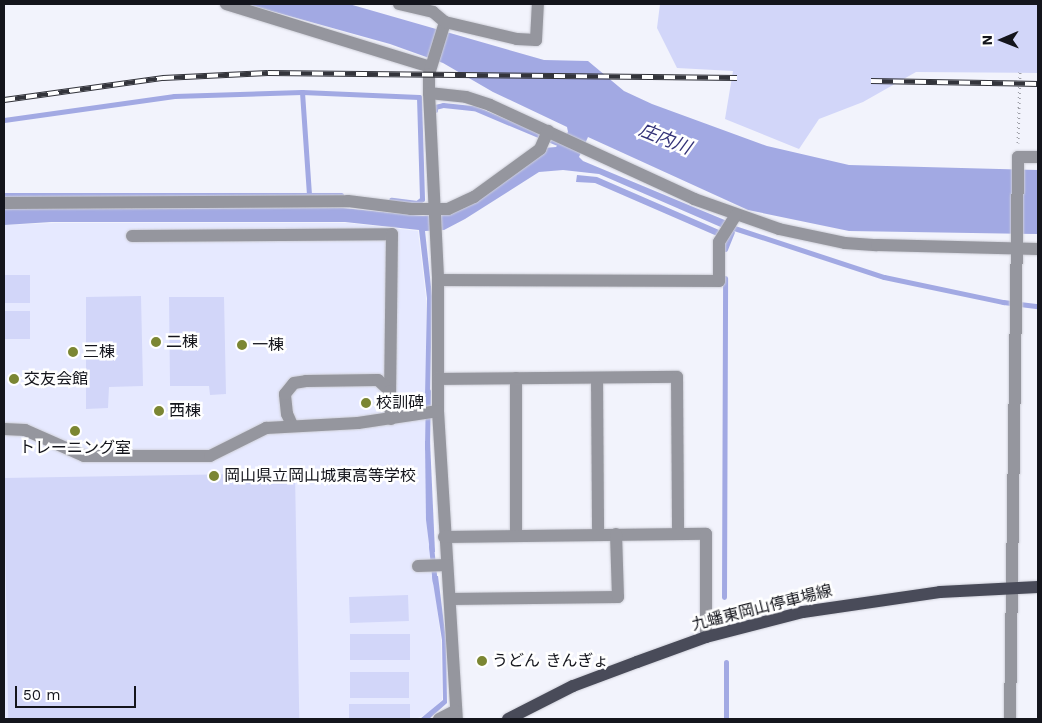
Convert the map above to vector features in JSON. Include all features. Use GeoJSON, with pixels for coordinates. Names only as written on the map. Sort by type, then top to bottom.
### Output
{"type":"FeatureCollection","features":[{"type":"Feature","properties":{"kind":"main road","name":"九蟠東岡山停車場線"},"geometry":{"type":"LineString","coordinates":[[508,719],[573,686],[706,637],[804,612],[871,600],[1038,587]]}},
{"type":"Feature","properties":{"kind":"street"},"geometry":{"type":"LineString","coordinates":[[226,4],[432,64]]}},
{"type":"Feature","properties":{"kind":"street"},"geometry":{"type":"LineString","coordinates":[[399,4],[433,12],[444,25],[517,39],[536,40],[538,4]]}},
{"type":"Feature","properties":{"kind":"street"},"geometry":{"type":"LineString","coordinates":[[439,719],[456,715],[450,599],[434,565],[444,537],[432,411],[438,379],[438,280],[434,233],[429,92],[432,64],[444,25]]}},
{"type":"Feature","properties":{"kind":"street"},"geometry":{"type":"LineString","coordinates":[[429,92],[466,96],[546,136],[561,137],[731,221],[845,243],[1017,245],[1038,249]]}},
{"type":"Feature","properties":{"kind":"street"},"geometry":{"type":"LineString","coordinates":[[4,203],[348,202],[433,212],[448,209],[474,197],[540,149],[546,136]]}},
{"type":"Feature","properties":{"kind":"street"},"geometry":{"type":"LineString","coordinates":[[1010,719],[1017,159],[1038,157]]}},
{"type":"Feature","properties":{"kind":"street"},"geometry":{"type":"LineString","coordinates":[[438,280],[719,281],[719,242],[731,221]]}},
{"type":"Feature","properties":{"kind":"street"},"geometry":{"type":"LineString","coordinates":[[132,236],[392,234],[391,419]]}},
{"type":"Feature","properties":{"kind":"street"},"geometry":{"type":"LineString","coordinates":[[438,379],[677,377],[678,534]]}},
{"type":"Feature","properties":{"kind":"street"},"geometry":{"type":"LineString","coordinates":[[516,378],[516,536]]}},
{"type":"Feature","properties":{"kind":"street"},"geometry":{"type":"LineString","coordinates":[[597,378],[598,534]]}},
{"type":"Feature","properties":{"kind":"street"},"geometry":{"type":"LineString","coordinates":[[292,424],[287,414],[285,394],[294,383],[378,380],[390,391]]}},
{"type":"Feature","properties":{"kind":"street"},"geometry":{"type":"LineString","coordinates":[[4,429],[25,430],[84,456],[210,456],[266,428],[292,424],[358,423],[432,411]]}},
{"type":"Feature","properties":{"kind":"street"},"geometry":{"type":"LineString","coordinates":[[450,599],[618,597],[616,534]]}},
{"type":"Feature","properties":{"kind":"street"},"geometry":{"type":"LineString","coordinates":[[444,537],[706,534],[706,637]]}},
{"type":"Feature","properties":{"kind":"path"},"geometry":{"type":"LineString","coordinates":[[1017,159],[1020,70]]}},
{"type":"Feature","properties":{"kind":"shaded area"},"geometry":{"type":"Polygon","coordinates":[[[660,4],[1038,4],[1038,73],[916,72],[863,102],[819,119],[799,149],[725,119],[733,71],[677,68],[657,28],[660,4]]]}},
{"type":"Feature","properties":{"kind":"shaded area","name":"岡山県立岡山城東高等学校"},"geometry":{"type":"Polygon","coordinates":[[[55,223],[348,223],[418,231],[426,298],[426,520],[441,640],[442,700],[429,713],[418,718],[4,719],[4,225],[55,223]]]}},
{"type":"Feature","properties":{"kind":"shaded area"},"geometry":{"type":"Polygon","coordinates":[[[4,275],[30,275],[30,303],[4,303],[4,275]]]}},
{"type":"Feature","properties":{"kind":"shaded area"},"geometry":{"type":"Polygon","coordinates":[[[141,296],[143,386],[109,387],[108,408],[86,409],[86,297],[141,296]]]}},
{"type":"Feature","properties":{"kind":"shaded area"},"geometry":{"type":"Polygon","coordinates":[[[169,297],[224,297],[226,394],[210,395],[209,386],[170,386],[169,297]]]}},
{"type":"Feature","properties":{"kind":"shaded area"},"geometry":{"type":"Polygon","coordinates":[[[4,311],[30,311],[30,339],[4,339],[4,311]]]}},
{"type":"Feature","properties":{"kind":"shaded area"},"geometry":{"type":"Polygon","coordinates":[[[295,473],[299,719],[8,719],[4,478],[295,473]]]}},
{"type":"Feature","properties":{"kind":"shaded area"},"geometry":{"type":"Polygon","coordinates":[[[408,595],[409,621],[350,623],[349,597],[408,595]]]}},
{"type":"Feature","properties":{"kind":"shaded area"},"geometry":{"type":"Polygon","coordinates":[[[350,634],[410,634],[410,660],[350,660],[350,634]]]}},
{"type":"Feature","properties":{"kind":"shaded area"},"geometry":{"type":"Polygon","coordinates":[[[350,672],[409,672],[409,698],[350,698],[350,672]]]}},
{"type":"Feature","properties":{"kind":"shaded area"},"geometry":{"type":"Polygon","coordinates":[[[349,704],[410,704],[410,719],[349,719],[349,704]]]}},
{"type":"Feature","properties":{"kind":"water","name":"庄内川"},"geometry":{"type":"Polygon","coordinates":[[[246,4],[349,4],[544,60],[588,61],[624,91],[652,104],[767,146],[849,165],[1038,170],[1038,234],[849,231],[748,210],[588,137],[579,157],[583,161],[727,221],[723,228],[599,174],[563,170],[539,172],[465,219],[444,230],[425,231],[432,296],[430,397],[425,397],[427,298],[419,230],[345,222],[51,222],[4,225],[4,209],[343,208],[423,216],[443,214],[544,148],[556,147],[568,132],[567,127],[493,92],[443,63],[390,44],[246,4]]]}},
{"type":"Feature","properties":{"kind":"water"},"geometry":{"type":"Polygon","coordinates":[[[577,175],[597,177],[719,230],[717,236],[595,183],[576,182],[577,175]]]}},
{"type":"Feature","properties":{"kind":"water"},"geometry":{"type":"Polygon","coordinates":[[[425,441],[430,441],[435,552],[430,552],[426,520],[425,441]]]}},
{"type":"Feature","properties":{"kind":"water"},"geometry":{"type":"Polygon","coordinates":[[[432,576],[438,576],[446,640],[447,703],[429,719],[420,719],[443,700],[442,640],[432,576]]]}},
{"type":"Feature","properties":{"kind":"waterway"},"geometry":{"type":"LineString","coordinates":[[302,92],[309,194]]}},
{"type":"Feature","properties":{"kind":"waterway"},"geometry":{"type":"LineString","coordinates":[[4,120],[174,96],[302,92],[419,97],[422,199],[417,203],[391,200]]}},
{"type":"Feature","properties":{"kind":"waterway"},"geometry":{"type":"LineString","coordinates":[[435,110],[435,107],[443,105],[474,108],[562,145]]}},
{"type":"Feature","properties":{"kind":"waterway"},"geometry":{"type":"LineString","coordinates":[[4,195],[341,195]]}},
{"type":"Feature","properties":{"kind":"waterway"},"geometry":{"type":"LineString","coordinates":[[731,227],[884,277],[1003,302],[1038,306]]}},
{"type":"Feature","properties":{"kind":"waterway"},"geometry":{"type":"LineString","coordinates":[[725,249],[732,232]]}},
{"type":"Feature","properties":{"kind":"waterway"},"geometry":{"type":"LineString","coordinates":[[724,597],[725,278]]}},
{"type":"Feature","properties":{"kind":"waterway"},"geometry":{"type":"LineString","coordinates":[[427,448],[428,391]]}},
{"type":"Feature","properties":{"kind":"waterway"},"geometry":{"type":"LineString","coordinates":[[431,546],[435,582]]}},
{"type":"Feature","properties":{"kind":"waterway"},"geometry":{"type":"LineString","coordinates":[[726,662],[726,719]]}},
{"type":"Feature","properties":{"kind":"railway"},"geometry":{"type":"LineString","coordinates":[[4,100],[163,78],[268,73],[737,78]]}},
{"type":"Feature","properties":{"kind":"railway"},"geometry":{"type":"LineString","coordinates":[[871,81],[1038,84]]}},
{"type":"Feature","properties":{"kind":"place","name":"二棟"},"geometry":{"type":"Point","coordinates":[156,342]}},
{"type":"Feature","properties":{"kind":"place","name":"一棟"},"geometry":{"type":"Point","coordinates":[242,345]}},
{"type":"Feature","properties":{"kind":"place","name":"三棟"},"geometry":{"type":"Point","coordinates":[73,352]}},
{"type":"Feature","properties":{"kind":"place","name":"交友会館"},"geometry":{"type":"Point","coordinates":[14,379]}},
{"type":"Feature","properties":{"kind":"place","name":"校訓碑"},"geometry":{"type":"Point","coordinates":[366,403]}},
{"type":"Feature","properties":{"kind":"place","name":"西棟"},"geometry":{"type":"Point","coordinates":[159,411]}},
{"type":"Feature","properties":{"kind":"place","name":"トレーニング室"},"geometry":{"type":"Point","coordinates":[75,431]}},
{"type":"Feature","properties":{"kind":"place","name":"岡山県立岡山城東高等学校"},"geometry":{"type":"Point","coordinates":[214,476]}},
{"type":"Feature","properties":{"kind":"place","name":"うどん きんぎょ"},"geometry":{"type":"Point","coordinates":[482,661]}}]}
